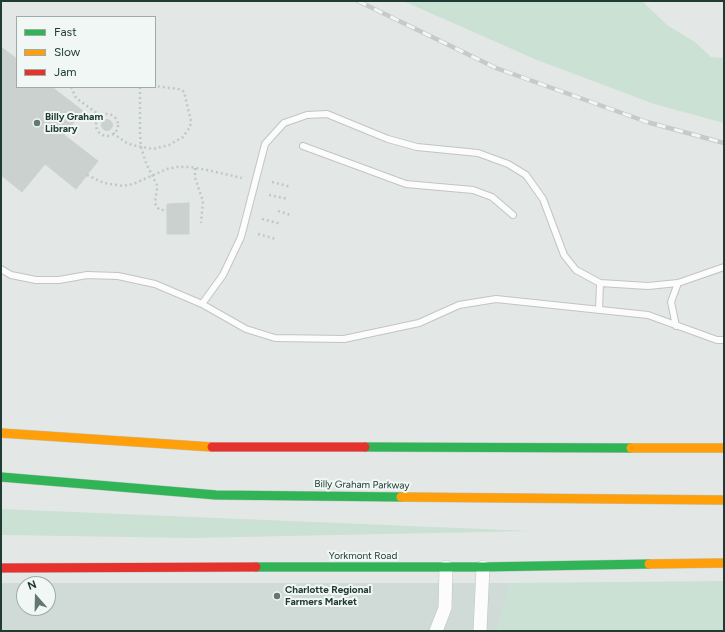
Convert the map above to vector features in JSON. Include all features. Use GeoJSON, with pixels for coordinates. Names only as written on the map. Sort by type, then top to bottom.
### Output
{"type":"FeatureCollection","features":[{"type":"Feature","properties":{"kind":"main road"},"geometry":{"type":"LineString","coordinates":[[1,433],[218,447],[724,448]]}},
{"type":"Feature","properties":{"kind":"main road","name":"Billy Graham Parkway"},"geometry":{"type":"LineString","coordinates":[[1,477],[216,495],[724,500]]}},
{"type":"Feature","properties":{"kind":"main road","name":"Yorkmont Road"},"geometry":{"type":"LineString","coordinates":[[1,568],[483,567],[724,563]]}},
{"type":"Feature","properties":{"kind":"street"},"geometry":{"type":"LineString","coordinates":[[436,631],[444,608],[446,567]]}},
{"type":"Feature","properties":{"kind":"street"},"geometry":{"type":"LineString","coordinates":[[480,631],[483,567]]}},
{"type":"Feature","properties":{"kind":"lane"},"geometry":{"type":"LineString","coordinates":[[202,304],[223,275],[241,237],[265,144],[284,123],[307,115],[327,114],[388,139],[417,147],[478,153],[508,164],[526,175],[543,199],[564,255],[576,270],[600,283],[648,286],[678,283],[724,267]]}},
{"type":"Feature","properties":{"kind":"lane"},"geometry":{"type":"LineString","coordinates":[[303,146],[406,184],[473,190],[492,197],[514,215]]}},
{"type":"Feature","properties":{"kind":"lane"},"geometry":{"type":"LineString","coordinates":[[1,269],[11,275],[36,280],[59,280],[87,275],[118,276],[155,284],[202,304],[246,329],[276,338],[344,339],[419,323],[459,305],[496,299],[648,315],[717,340],[724,340]]}},
{"type":"Feature","properties":{"kind":"lane"},"geometry":{"type":"LineString","coordinates":[[599,310],[600,283]]}},
{"type":"Feature","properties":{"kind":"lane"},"geometry":{"type":"LineString","coordinates":[[676,326],[671,302],[678,283]]}},
{"type":"Feature","properties":{"kind":"path"},"geometry":{"type":"LineString","coordinates":[[113,133],[125,142],[153,149],[169,145],[183,137],[190,127],[191,120],[184,92],[182,90],[156,86]]}},
{"type":"Feature","properties":{"kind":"path"},"geometry":{"type":"LineString","coordinates":[[71,88],[76,98],[101,116]]}},
{"type":"Feature","properties":{"kind":"path"},"geometry":{"type":"LineString","coordinates":[[140,88],[140,135],[142,147],[145,159],[157,189],[155,202],[156,206],[160,210],[167,210]]}},
{"type":"Feature","properties":{"kind":"path"},"geometry":{"type":"LineString","coordinates":[[108,114],[114,117],[117,128],[113,133],[107,136],[98,131],[96,124],[101,116],[108,114]]}},
{"type":"Feature","properties":{"kind":"path"},"geometry":{"type":"LineString","coordinates":[[87,175],[104,183],[123,186],[133,184],[168,169],[177,167],[195,168],[242,178]]}},
{"type":"Feature","properties":{"kind":"path"},"geometry":{"type":"LineString","coordinates":[[195,168],[195,178],[203,201],[201,223]]}},
{"type":"Feature","properties":{"kind":"path"},"geometry":{"type":"LineString","coordinates":[[272,182],[291,187]]}},
{"type":"Feature","properties":{"kind":"path"},"geometry":{"type":"LineString","coordinates":[[269,195],[288,199]]}},
{"type":"Feature","properties":{"kind":"path"},"geometry":{"type":"LineString","coordinates":[[278,211],[291,215]]}},
{"type":"Feature","properties":{"kind":"path"},"geometry":{"type":"LineString","coordinates":[[262,219],[281,224]]}},
{"type":"Feature","properties":{"kind":"path"},"geometry":{"type":"LineString","coordinates":[[258,234],[276,238]]}},
{"type":"Feature","properties":{"kind":"shaded area","name":"Charlotte Regional Farmers Market"},"geometry":{"type":"Polygon","coordinates":[[[1,583],[16,583],[16,616],[56,616],[56,583],[510,583],[497,631],[1,631],[1,583]]]}},
{"type":"Feature","properties":{"kind":"green space"},"geometry":{"type":"Polygon","coordinates":[[[403,1],[642,1],[667,25],[695,42],[711,57],[724,58],[724,123],[654,104],[537,60],[403,1]]]}},
{"type":"Feature","properties":{"kind":"green space"},"geometry":{"type":"Polygon","coordinates":[[[1,509],[531,531],[192,538],[1,535],[1,509]]]}},
{"type":"Feature","properties":{"kind":"green space"},"geometry":{"type":"Polygon","coordinates":[[[724,581],[724,631],[497,631],[510,583],[724,581]]]}},
{"type":"Feature","properties":{"kind":"building","name":"Billy Graham Library"},"geometry":{"type":"Polygon","coordinates":[[[1,47],[16,58],[16,88],[53,88],[83,111],[64,135],[98,161],[76,189],[45,164],[22,192],[1,175],[1,47]]]}},
{"type":"Feature","properties":{"kind":"building"},"geometry":{"type":"Polygon","coordinates":[[[107,119],[111,121],[113,125],[111,129],[107,131],[103,129],[101,125],[103,121],[107,119]]]}},
{"type":"Feature","properties":{"kind":"building"},"geometry":{"type":"Polygon","coordinates":[[[189,203],[189,234],[167,234],[167,204],[189,203]]]}},
{"type":"Feature","properties":{"kind":"railway"},"geometry":{"type":"LineString","coordinates":[[358,1],[496,68],[647,122],[724,143]]}},
{"type":"Feature","properties":{"kind":"traffic: fast"},"geometry":{"type":"LineString","coordinates":[[365,447],[631,448]]}},
{"type":"Feature","properties":{"kind":"traffic: fast"},"geometry":{"type":"LineString","coordinates":[[1,477],[216,495],[401,497]]}},
{"type":"Feature","properties":{"kind":"traffic: fast"},"geometry":{"type":"LineString","coordinates":[[256,567],[483,567],[649,564]]}},
{"type":"Feature","properties":{"kind":"traffic: slow"},"geometry":{"type":"LineString","coordinates":[[1,433],[212,447]]}},
{"type":"Feature","properties":{"kind":"traffic: slow"},"geometry":{"type":"LineString","coordinates":[[631,448],[724,448]]}},
{"type":"Feature","properties":{"kind":"traffic: slow"},"geometry":{"type":"LineString","coordinates":[[401,497],[724,500]]}},
{"type":"Feature","properties":{"kind":"traffic: slow"},"geometry":{"type":"LineString","coordinates":[[649,564],[724,563]]}},
{"type":"Feature","properties":{"kind":"traffic: jam"},"geometry":{"type":"LineString","coordinates":[[212,447],[365,447]]}},
{"type":"Feature","properties":{"kind":"traffic: jam"},"geometry":{"type":"LineString","coordinates":[[1,568],[256,567]]}},
{"type":"Feature","properties":{"kind":"place","name":"Billy Graham Library"},"geometry":{"type":"Point","coordinates":[37,123]}},
{"type":"Feature","properties":{"kind":"place","name":"Charlotte Regional Farmers Market"},"geometry":{"type":"Point","coordinates":[277,596]}}]}
